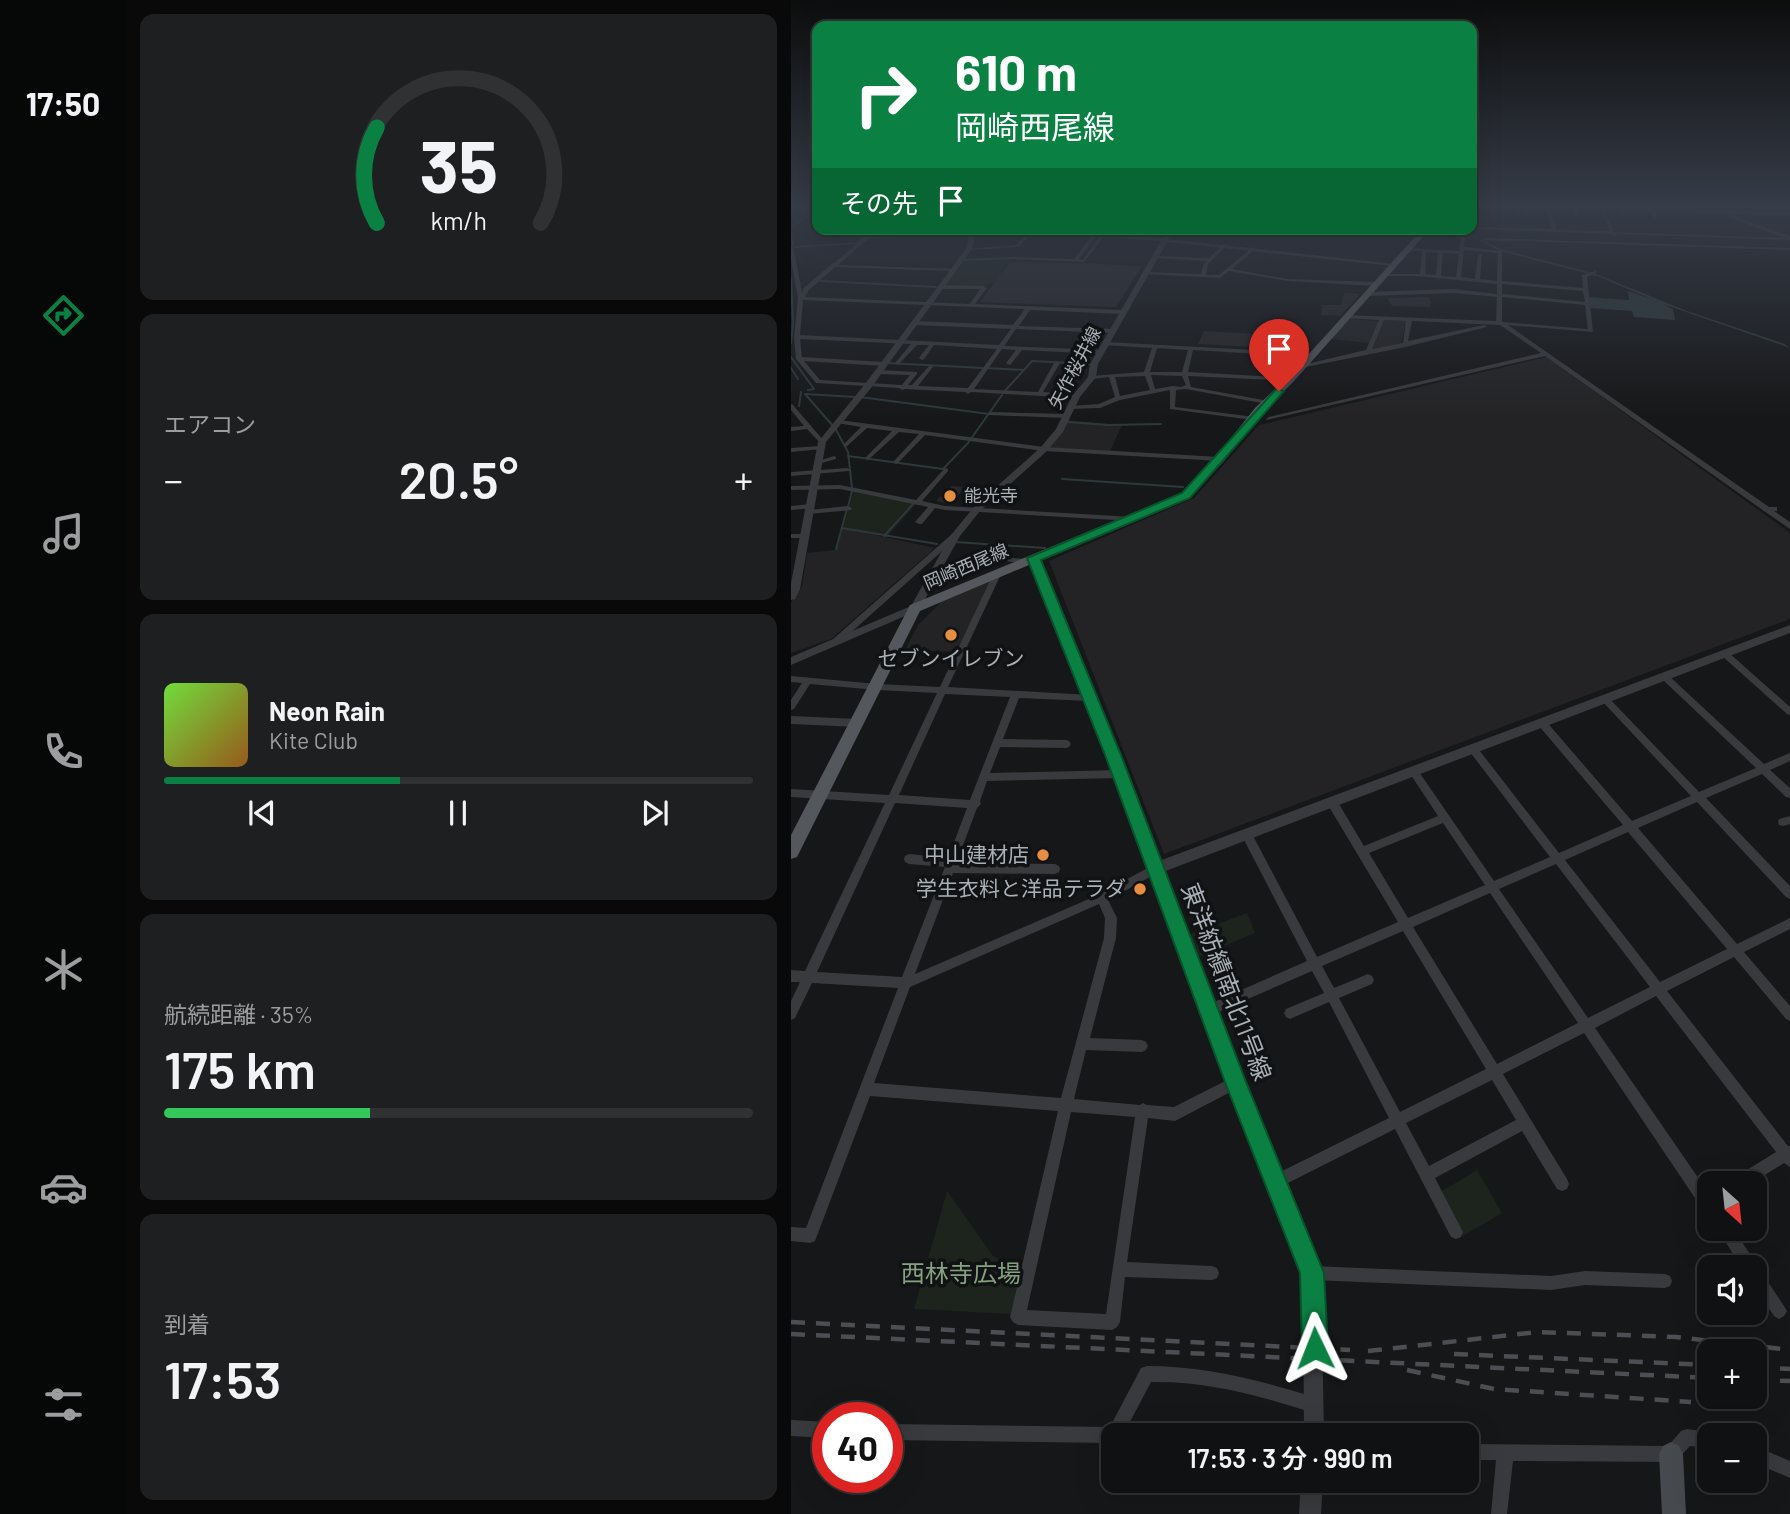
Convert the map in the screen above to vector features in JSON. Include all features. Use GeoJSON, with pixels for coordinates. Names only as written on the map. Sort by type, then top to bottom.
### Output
{"type":"FeatureCollection","features":[{"type":"Feature","properties":{"kind":"main road","name":"岡崎西尾線"},"geometry":{"type":"LineString","coordinates":[[791,852],[915,608],[1186,495],[1380,278]]}},
{"type":"Feature","properties":{"kind":"main road"},"geometry":{"type":"LineString","coordinates":[[1671,1454],[1674,1514]]}},
{"type":"Feature","properties":{"kind":"street"},"geometry":{"type":"LineString","coordinates":[[797,278],[801,298],[797,337],[799,359],[818,383],[1076,396]]}},
{"type":"Feature","properties":{"kind":"street"},"geometry":{"type":"LineString","coordinates":[[801,298],[821,278]]}},
{"type":"Feature","properties":{"kind":"street"},"geometry":{"type":"LineString","coordinates":[[791,597],[821,445],[948,278]]}},
{"type":"Feature","properties":{"kind":"street","name":"矢作桜井線"},"geometry":{"type":"LineString","coordinates":[[915,608],[956,535],[977,509],[1044,449],[1060,430],[1076,396],[1092,377],[1094,364],[1142,278]]}},
{"type":"Feature","properties":{"kind":"street"},"geometry":{"type":"LineString","coordinates":[[1274,278],[1375,284],[1587,304]]}},
{"type":"Feature","properties":{"kind":"street"},"geometry":{"type":"LineString","coordinates":[[1375,284],[1408,278]]}},
{"type":"Feature","properties":{"kind":"street"},"geometry":{"type":"LineString","coordinates":[[1447,278],[1585,290]]}},
{"type":"Feature","properties":{"kind":"street"},"geometry":{"type":"LineString","coordinates":[[1499,278],[1499,323]]}},
{"type":"Feature","properties":{"kind":"street"},"geometry":{"type":"LineString","coordinates":[[1345,317],[1499,323],[1591,331],[1584,278]]}},
{"type":"Feature","properties":{"kind":"street"},"geometry":{"type":"LineString","coordinates":[[1454,291],[1455,279]]}},
{"type":"Feature","properties":{"kind":"street"},"geometry":{"type":"LineString","coordinates":[[941,286],[984,288],[971,306]]}},
{"type":"Feature","properties":{"kind":"street"},"geometry":{"type":"LineString","coordinates":[[801,298],[1123,313]]}},
{"type":"Feature","properties":{"kind":"street"},"geometry":{"type":"LineString","coordinates":[[968,392],[1027,309]]}},
{"type":"Feature","properties":{"kind":"street"},"geometry":{"type":"LineString","coordinates":[[1368,352],[1382,318]]}},
{"type":"Feature","properties":{"kind":"street"},"geometry":{"type":"LineString","coordinates":[[1405,345],[1409,320]]}},
{"type":"Feature","properties":{"kind":"street"},"geometry":{"type":"LineString","coordinates":[[914,323],[1112,331]]}},
{"type":"Feature","properties":{"kind":"street"},"geometry":{"type":"LineString","coordinates":[[1301,366],[1499,323],[1770,509],[1790,526]]}},
{"type":"Feature","properties":{"kind":"street"},"geometry":{"type":"LineString","coordinates":[[797,337],[1020,348],[1155,347],[1311,355]]}},
{"type":"Feature","properties":{"kind":"street"},"geometry":{"type":"LineString","coordinates":[[898,363],[916,342]]}},
{"type":"Feature","properties":{"kind":"street"},"geometry":{"type":"LineString","coordinates":[[922,358],[933,343]]}},
{"type":"Feature","properties":{"kind":"street"},"geometry":{"type":"LineString","coordinates":[[1153,392],[1147,372],[1155,347]]}},
{"type":"Feature","properties":{"kind":"street"},"geometry":{"type":"LineString","coordinates":[[1009,363],[1020,348]]}},
{"type":"Feature","properties":{"kind":"street"},"geometry":{"type":"LineString","coordinates":[[1188,388],[1185,372],[1191,349]]}},
{"type":"Feature","properties":{"kind":"street"},"geometry":{"type":"LineString","coordinates":[[1269,419],[1546,354]]}},
{"type":"Feature","properties":{"kind":"street"},"geometry":{"type":"LineString","coordinates":[[799,359],[884,364]]}},
{"type":"Feature","properties":{"kind":"street"},"geometry":{"type":"LineString","coordinates":[[1039,396],[1057,363]]}},
{"type":"Feature","properties":{"kind":"street"},"geometry":{"type":"LineString","coordinates":[[913,388],[930,367]]}},
{"type":"Feature","properties":{"kind":"street"},"geometry":{"type":"LineString","coordinates":[[877,372],[915,373],[902,388]]}},
{"type":"Feature","properties":{"kind":"street"},"geometry":{"type":"LineString","coordinates":[[1092,377],[1185,372],[1291,379]]}},
{"type":"Feature","properties":{"kind":"street"},"geometry":{"type":"LineString","coordinates":[[1111,375],[1118,408]]}},
{"type":"Feature","properties":{"kind":"street"},"geometry":{"type":"LineString","coordinates":[[1174,388],[1172,408],[1175,410],[1253,418]]}},
{"type":"Feature","properties":{"kind":"street"},"geometry":{"type":"LineString","coordinates":[[991,414],[1068,412],[1174,388],[1267,402]]}},
{"type":"Feature","properties":{"kind":"street"},"geometry":{"type":"LineString","coordinates":[[1142,408],[1143,394]]}},
{"type":"Feature","properties":{"kind":"street"},"geometry":{"type":"LineString","coordinates":[[791,405],[821,445]]}},
{"type":"Feature","properties":{"kind":"street"},"geometry":{"type":"LineString","coordinates":[[839,422],[1044,449],[1220,459]]}},
{"type":"Feature","properties":{"kind":"street"},"geometry":{"type":"LineString","coordinates":[[846,445],[865,426]]}},
{"type":"Feature","properties":{"kind":"street"},"geometry":{"type":"LineString","coordinates":[[791,429],[808,427]]}},
{"type":"Feature","properties":{"kind":"street"},"geometry":{"type":"LineString","coordinates":[[868,458],[896,431]]}},
{"type":"Feature","properties":{"kind":"street"},"geometry":{"type":"LineString","coordinates":[[896,462],[922,435]]}},
{"type":"Feature","properties":{"kind":"street"},"geometry":{"type":"LineString","coordinates":[[791,450],[821,445]]}},
{"type":"Feature","properties":{"kind":"street"},"geometry":{"type":"LineString","coordinates":[[791,474],[817,467],[834,458]]}},
{"type":"Feature","properties":{"kind":"street"},"geometry":{"type":"LineString","coordinates":[[817,467],[847,470]]}},
{"type":"Feature","properties":{"kind":"street"},"geometry":{"type":"LineString","coordinates":[[917,503],[946,470]]}},
{"type":"Feature","properties":{"kind":"street"},"geometry":{"type":"LineString","coordinates":[[791,488],[840,487],[933,506],[1133,519]]}},
{"type":"Feature","properties":{"kind":"street"},"geometry":{"type":"LineString","coordinates":[[919,522],[933,506]]}},
{"type":"Feature","properties":{"kind":"street"},"geometry":{"type":"LineString","coordinates":[[791,508],[848,508]]}},
{"type":"Feature","properties":{"kind":"street"},"geometry":{"type":"LineString","coordinates":[[835,643],[956,535]]}},
{"type":"Feature","properties":{"kind":"street"},"geometry":{"type":"LineString","coordinates":[[791,536],[804,536]]}},
{"type":"Feature","properties":{"kind":"street"},"geometry":{"type":"LineString","coordinates":[[977,557],[1030,559]]}},
{"type":"Feature","properties":{"kind":"street","name":"東洋紡績南北11号線"},"geometry":{"type":"LineString","coordinates":[[1030,559],[1090,698],[1235,1082],[1312,1273],[1314,1423]]}},
{"type":"Feature","properties":{"kind":"street"},"geometry":{"type":"LineString","coordinates":[[791,1014],[998,572]]}},
{"type":"Feature","properties":{"kind":"street"},"geometry":{"type":"LineString","coordinates":[[791,661],[915,608]]}},
{"type":"Feature","properties":{"kind":"street"},"geometry":{"type":"LineString","coordinates":[[791,976],[907,983],[1102,898],[1155,869],[1725,654],[1787,634]]}},
{"type":"Feature","properties":{"kind":"street"},"geometry":{"type":"LineString","coordinates":[[1725,654],[1790,712]]}},
{"type":"Feature","properties":{"kind":"street"},"geometry":{"type":"LineString","coordinates":[[1665,677],[1790,794]]}},
{"type":"Feature","properties":{"kind":"street"},"geometry":{"type":"LineString","coordinates":[[791,679],[877,687],[1090,698]]}},
{"type":"Feature","properties":{"kind":"street"},"geometry":{"type":"LineString","coordinates":[[791,707],[807,682]]}},
{"type":"Feature","properties":{"kind":"street"},"geometry":{"type":"LineString","coordinates":[[791,1234],[810,1236],[976,804],[1015,695]]}},
{"type":"Feature","properties":{"kind":"street"},"geometry":{"type":"LineString","coordinates":[[1605,699],[1790,894]]}},
{"type":"Feature","properties":{"kind":"street"},"geometry":{"type":"LineString","coordinates":[[791,720],[858,723]]}},
{"type":"Feature","properties":{"kind":"street"},"geometry":{"type":"LineString","coordinates":[[1542,723],[1790,1015]]}},
{"type":"Feature","properties":{"kind":"street"},"geometry":{"type":"LineString","coordinates":[[997,744],[1066,744]]}},
{"type":"Feature","properties":{"kind":"street"},"geometry":{"type":"LineString","coordinates":[[1473,749],[1789,1155],[1760,1171]]}},
{"type":"Feature","properties":{"kind":"street"},"geometry":{"type":"LineString","coordinates":[[1209,1010],[1790,757]]}},
{"type":"Feature","properties":{"kind":"street"},"geometry":{"type":"LineString","coordinates":[[1414,772],[1697,1186]]}},
{"type":"Feature","properties":{"kind":"street"},"geometry":{"type":"LineString","coordinates":[[986,777],[1120,774]]}},
{"type":"Feature","properties":{"kind":"street"},"geometry":{"type":"LineString","coordinates":[[791,793],[976,804]]}},
{"type":"Feature","properties":{"kind":"street"},"geometry":{"type":"LineString","coordinates":[[1332,802],[1562,1184]]}},
{"type":"Feature","properties":{"kind":"street"},"geometry":{"type":"LineString","coordinates":[[1363,851],[1445,818]]}},
{"type":"Feature","properties":{"kind":"street"},"geometry":{"type":"LineString","coordinates":[[1247,835],[1456,1232]]}},
{"type":"Feature","properties":{"kind":"street"},"geometry":{"type":"LineString","coordinates":[[909,859],[952,865],[1055,869]]}},
{"type":"Feature","properties":{"kind":"street"},"geometry":{"type":"LineString","coordinates":[[1102,898],[1111,918],[1110,938],[1066,1104],[1019,1317],[1112,1322],[1143,1110]]}},
{"type":"Feature","properties":{"kind":"street"},"geometry":{"type":"LineString","coordinates":[[1275,1182],[1790,923]]}},
{"type":"Feature","properties":{"kind":"street"},"geometry":{"type":"LineString","coordinates":[[1290,1013],[1368,980]]}},
{"type":"Feature","properties":{"kind":"street"},"geometry":{"type":"LineString","coordinates":[[1082,1044],[1142,1046]]}},
{"type":"Feature","properties":{"kind":"street"},"geometry":{"type":"LineString","coordinates":[[865,1090],[1175,1114],[1235,1082]]}},
{"type":"Feature","properties":{"kind":"street"},"geometry":{"type":"LineString","coordinates":[[1426,1175],[1525,1122]]}},
{"type":"Feature","properties":{"kind":"street"},"geometry":{"type":"LineString","coordinates":[[1119,1269],[1212,1273]]}},
{"type":"Feature","properties":{"kind":"street"},"geometry":{"type":"LineString","coordinates":[[1312,1273],[1551,1283],[1585,1278],[1665,1281]]}},
{"type":"Feature","properties":{"kind":"street"},"geometry":{"type":"LineString","coordinates":[[1767,1293],[1779,1311]]}},
{"type":"Feature","properties":{"kind":"street"},"geometry":{"type":"LineString","coordinates":[[1120,1423],[1147,1374],[1173,1373],[1261,1388],[1314,1406]]}},
{"type":"Feature","properties":{"kind":"street"},"geometry":{"type":"LineString","coordinates":[[791,1427],[812,1429]]}},
{"type":"Feature","properties":{"kind":"street"},"geometry":{"type":"LineString","coordinates":[[903,1432],[1101,1435]]}},
{"type":"Feature","properties":{"kind":"street"},"geometry":{"type":"LineString","coordinates":[[1479,1453],[1671,1454],[1687,1437],[1697,1438]]}},
{"type":"Feature","properties":{"kind":"street"},"geometry":{"type":"LineString","coordinates":[[1499,1514],[1505,1454]]}},
{"type":"Feature","properties":{"kind":"street"},"geometry":{"type":"LineString","coordinates":[[1767,1460],[1790,1471]]}},
{"type":"Feature","properties":{"kind":"street"},"geometry":{"type":"LineString","coordinates":[[1310,1514],[1311,1493]]}},
{"type":"Feature","properties":{"kind":"shaded area"},"geometry":{"type":"Polygon","coordinates":[[[1601,278],[1790,348],[1663,304],[1673,309],[1675,320],[1634,317],[1632,311],[1588,308],[1586,297],[1629,300],[1628,291],[1654,300],[1601,278]]]}},
{"type":"Feature","properties":{"kind":"shaded area"},"geometry":{"type":"Polygon","coordinates":[[[1348,319],[1381,321],[1369,343],[1329,339],[1348,319]]]}},
{"type":"Feature","properties":{"kind":"shaded area"},"geometry":{"type":"Polygon","coordinates":[[[1384,320],[1406,321],[1401,344],[1370,349],[1384,320]]]}},
{"type":"Feature","properties":{"kind":"shaded area"},"geometry":{"type":"Polygon","coordinates":[[[1547,357],[1790,533],[1790,619],[1164,854],[1049,561],[1194,498],[1259,425],[1547,357]]]}},
{"type":"Feature","properties":{"kind":"shaded area"},"geometry":{"type":"Polygon","coordinates":[[[1066,420],[1122,425],[1109,453],[1046,447],[1066,420]]]}},
{"type":"Feature","properties":{"kind":"shaded area"},"geometry":{"type":"Polygon","coordinates":[[[843,528],[935,548],[831,639],[791,653],[791,602],[802,586],[807,553],[835,550],[843,528]]]}},
{"type":"Feature","properties":{"kind":"shaded area"},"geometry":{"type":"Polygon","coordinates":[[[992,579],[958,652],[905,650],[918,625],[944,599],[992,579]]]}},
{"type":"Feature","properties":{"kind":"green space"},"geometry":{"type":"Polygon","coordinates":[[[951,278],[1033,278],[1029,284],[945,286],[951,278]]]}},
{"type":"Feature","properties":{"kind":"green space"},"geometry":{"type":"Polygon","coordinates":[[[854,490],[917,503],[888,536],[843,528],[854,490]]]}},
{"type":"Feature","properties":{"kind":"green space"},"geometry":{"type":"Polygon","coordinates":[[[1247,913],[1255,933],[1199,957],[1188,935],[1247,913]]]}},
{"type":"Feature","properties":{"kind":"green space"},"geometry":{"type":"Polygon","coordinates":[[[1477,1170],[1502,1213],[1463,1236],[1439,1193],[1477,1170]]]}},
{"type":"Feature","properties":{"kind":"green space","name":"西林寺広場"},"geometry":{"type":"Polygon","coordinates":[[[947,1191],[993,1256],[1021,1269],[1011,1314],[914,1309],[947,1191]]]}},
{"type":"Feature","properties":{"kind":"building"},"geometry":{"type":"Polygon","coordinates":[[[998,278],[1135,278],[1116,307],[980,302],[998,278]]]}},
{"type":"Feature","properties":{"kind":"building"},"geometry":{"type":"Polygon","coordinates":[[[1344,293],[1360,294],[1340,316],[1321,315],[1322,305],[1341,305],[1344,293]]]}},
{"type":"Feature","properties":{"kind":"building"},"geometry":{"type":"Polygon","coordinates":[[[1429,297],[1430,307],[1392,306],[1387,298],[1429,297]]]}},
{"type":"Feature","properties":{"kind":"building"},"geometry":{"type":"Polygon","coordinates":[[[1204,331],[1294,336],[1290,349],[1198,344],[1204,331]]]}},
{"type":"Feature","properties":{"kind":"building","name":"能光寺"},"geometry":{"type":"Polygon","coordinates":[[[952,486],[966,487],[950,504],[936,501],[952,486]]]}},
{"type":"Feature","properties":{"kind":"waterway"},"geometry":{"type":"LineString","coordinates":[[791,278],[793,321]]}},
{"type":"Feature","properties":{"kind":"waterway"},"geometry":{"type":"LineString","coordinates":[[804,289],[817,278]]}},
{"type":"Feature","properties":{"kind":"waterway"},"geometry":{"type":"LineString","coordinates":[[821,281],[936,287]]}},
{"type":"Feature","properties":{"kind":"waterway"},"geometry":{"type":"LineString","coordinates":[[791,343],[793,323]]}},
{"type":"Feature","properties":{"kind":"waterway"},"geometry":{"type":"LineString","coordinates":[[791,357],[814,389],[808,390]]}},
{"type":"Feature","properties":{"kind":"waterway"},"geometry":{"type":"LineString","coordinates":[[1024,370],[1032,361],[1091,364]]}},
{"type":"Feature","properties":{"kind":"waterway"},"geometry":{"type":"LineString","coordinates":[[887,363],[983,368]]}},
{"type":"Feature","properties":{"kind":"waterway"},"geometry":{"type":"LineString","coordinates":[[791,368],[798,379]]}},
{"type":"Feature","properties":{"kind":"waterway"},"geometry":{"type":"LineString","coordinates":[[986,368],[1024,370]]}},
{"type":"Feature","properties":{"kind":"waterway"},"geometry":{"type":"LineString","coordinates":[[1003,393],[1024,370]]}},
{"type":"Feature","properties":{"kind":"waterway"},"geometry":{"type":"LineString","coordinates":[[799,406],[801,392]]}},
{"type":"Feature","properties":{"kind":"waterway"},"geometry":{"type":"LineString","coordinates":[[833,426],[805,394],[855,397]]}},
{"type":"Feature","properties":{"kind":"waterway"},"geometry":{"type":"LineString","coordinates":[[989,414],[1002,395]]}},
{"type":"Feature","properties":{"kind":"waterway"},"geometry":{"type":"LineString","coordinates":[[860,397],[989,414]]}},
{"type":"Feature","properties":{"kind":"waterway"},"geometry":{"type":"LineString","coordinates":[[848,456],[943,469],[968,443],[989,414]]}},
{"type":"Feature","properties":{"kind":"waterway"},"geometry":{"type":"LineString","coordinates":[[1068,422],[1108,425],[1161,424]]}},
{"type":"Feature","properties":{"kind":"waterway"},"geometry":{"type":"LineString","coordinates":[[835,428],[848,456]]}},
{"type":"Feature","properties":{"kind":"waterway"},"geometry":{"type":"LineString","coordinates":[[848,456],[852,488]]}},
{"type":"Feature","properties":{"kind":"waterway"},"geometry":{"type":"LineString","coordinates":[[1062,479],[1183,487]]}},
{"type":"Feature","properties":{"kind":"waterway"},"geometry":{"type":"LineString","coordinates":[[848,507],[852,491]]}},
{"type":"Feature","properties":{"kind":"waterway"},"geometry":{"type":"LineString","coordinates":[[885,535],[914,503]]}},
{"type":"Feature","properties":{"kind":"waterway"},"geometry":{"type":"LineString","coordinates":[[836,549],[847,509]]}},
{"type":"Feature","properties":{"kind":"waterway"},"geometry":{"type":"LineString","coordinates":[[842,528],[885,535]]}},
{"type":"Feature","properties":{"kind":"waterway"},"geometry":{"type":"LineString","coordinates":[[885,535],[937,544]]}},
{"type":"Feature","properties":{"kind":"waterway"},"geometry":{"type":"LineString","coordinates":[[955,542],[1045,548]]}},
{"type":"Feature","properties":{"kind":"railway"},"geometry":{"type":"LineString","coordinates":[[791,1322],[1350,1350]]}},
{"type":"Feature","properties":{"kind":"railway"},"geometry":{"type":"LineString","coordinates":[[1368,1351],[1538,1332],[1676,1337],[1790,1350]]}},
{"type":"Feature","properties":{"kind":"railway"},"geometry":{"type":"LineString","coordinates":[[791,1334],[1697,1377]]}},
{"type":"Feature","properties":{"kind":"railway"},"geometry":{"type":"LineString","coordinates":[[1454,1354],[1697,1364]]}},
{"type":"Feature","properties":{"kind":"railway"},"geometry":{"type":"LineString","coordinates":[[1767,1368],[1790,1369]]}},
{"type":"Feature","properties":{"kind":"railway"},"geometry":{"type":"LineString","coordinates":[[1407,1370],[1494,1389],[1691,1402]]}},
{"type":"Feature","properties":{"kind":"railway"},"geometry":{"type":"LineString","coordinates":[[1767,1380],[1790,1381]]}},
{"type":"Feature","properties":{"kind":"place","name":"能光寺"},"geometry":{"type":"Point","coordinates":[950,496]}},
{"type":"Feature","properties":{"kind":"place","name":"セブンイレブン"},"geometry":{"type":"Point","coordinates":[951,635]}},
{"type":"Feature","properties":{"kind":"place","name":"中山建材店"},"geometry":{"type":"Point","coordinates":[1043,855]}},
{"type":"Feature","properties":{"kind":"place","name":"学生衣料と洋品テラダ"},"geometry":{"type":"Point","coordinates":[1140,889]}},
{"type":"Feature","properties":{"kind":"route"},"geometry":{"type":"LineString","coordinates":[[1279,391],[1259,410],[1220,459],[1186,495],[1034,558],[1113,755],[1235,1082],[1312,1273],[1315,1348]]}}]}
